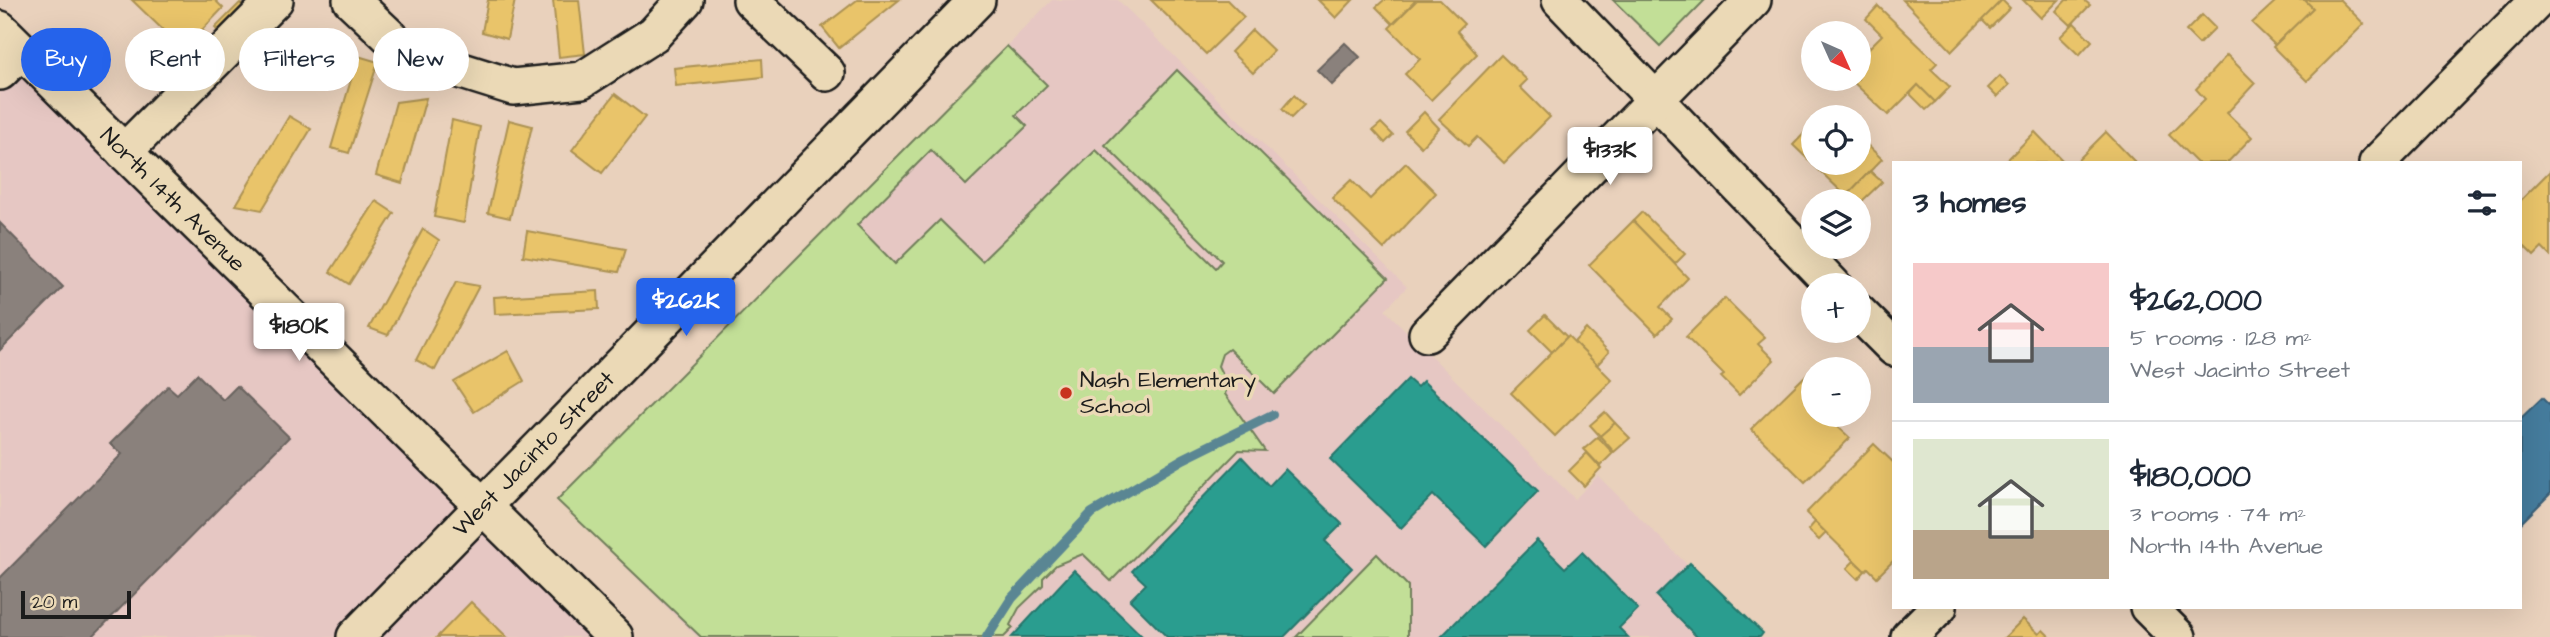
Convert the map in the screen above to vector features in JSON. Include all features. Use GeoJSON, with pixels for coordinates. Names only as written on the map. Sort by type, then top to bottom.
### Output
{"type":"FeatureCollection","features":[{"type":"Feature","properties":{"kind":"street"},"geometry":{"type":"LineString","coordinates":[[124,152],[275,0]]}},
{"type":"Feature","properties":{"kind":"street"},"geometry":{"type":"LineString","coordinates":[[351,0],[408,54],[513,87],[582,80],[654,34],[685,0]]}},
{"type":"Feature","properties":{"kind":"street"},"geometry":{"type":"LineString","coordinates":[[751,0],[827,73]]}},
{"type":"Feature","properties":{"kind":"street","name":"West Jacinto Street"},"geometry":{"type":"LineString","coordinates":[[355,637],[976,0]]}},
{"type":"Feature","properties":{"kind":"street"},"geometry":{"type":"LineString","coordinates":[[1560,0],[1657,98],[1822,273]]}},
{"type":"Feature","properties":{"kind":"street"},"geometry":{"type":"LineString","coordinates":[[1427,334],[1753,0]]}},
{"type":"Feature","properties":{"kind":"street"},"geometry":{"type":"LineString","coordinates":[[2379,161],[2538,0]]}},
{"type":"Feature","properties":{"kind":"street","name":"North 14th Avenue"},"geometry":{"type":"LineString","coordinates":[[7,51],[124,152],[615,637]]}},
{"type":"Feature","properties":{"kind":"street"},"geometry":{"type":"LineString","coordinates":[[1871,325],[1892,346]]}},
{"type":"Feature","properties":{"kind":"street"},"geometry":{"type":"LineString","coordinates":[[1909,637],[1937,609]]}},
{"type":"Feature","properties":{"kind":"street"},"geometry":{"type":"LineString","coordinates":[[2150,609],[2178,637]]}},
{"type":"Feature","properties":{"kind":"shaded area","name":"Nash Elementary School"},"geometry":{"type":"Polygon","coordinates":[[[1052,0],[1118,0],[1407,287],[1385,310],[1575,499],[1598,476],[1760,637],[697,637],[557,500],[1052,0]]]}},
{"type":"Feature","properties":{"kind":"shaded area"},"geometry":{"type":"Polygon","coordinates":[[[0,29],[21,50],[21,91],[63,91],[615,637],[0,637],[0,29]]]}},
{"type":"Feature","properties":{"kind":"green space"},"geometry":{"type":"Polygon","coordinates":[[[1613,0],[1705,0],[1660,46],[1613,0]]]}},
{"type":"Feature","properties":{"kind":"green space","name":"Nash Elementary School"},"geometry":{"type":"Polygon","coordinates":[[[1007,46],[1047,85],[1016,115],[1027,126],[966,185],[931,150],[857,225],[895,264],[940,220],[982,261],[1096,150],[1216,268],[1222,261],[1105,145],[1177,70],[1388,278],[1274,394],[1229,349],[1222,354],[1218,366],[1228,386],[1225,394],[1265,451],[1239,450],[1111,581],[1083,554],[1056,565],[1043,578],[1043,585],[1019,608],[1010,625],[1013,628],[1004,637],[701,637],[557,500],[1007,46]]]}},
{"type":"Feature","properties":{"kind":"green space"},"geometry":{"type":"Polygon","coordinates":[[[1377,554],[1408,586],[1408,637],[1296,637],[1377,554]]]}},
{"type":"Feature","properties":{"kind":"building: Homes"},"geometry":{"type":"Polygon","coordinates":[[[132,0],[215,0],[223,8],[204,28],[161,28],[132,0]]]}},
{"type":"Feature","properties":{"kind":"building: Homes"},"geometry":{"type":"Polygon","coordinates":[[[488,0],[515,0],[507,39],[482,32],[488,0]]]}},
{"type":"Feature","properties":{"kind":"building: Homes"},"geometry":{"type":"Polygon","coordinates":[[[553,0],[579,0],[585,54],[559,57],[553,0]]]}},
{"type":"Feature","properties":{"kind":"building: Homes"},"geometry":{"type":"Polygon","coordinates":[[[857,0],[899,0],[839,48],[822,27],[857,0]]]}},
{"type":"Feature","properties":{"kind":"building: Homes"},"geometry":{"type":"Polygon","coordinates":[[[1151,0],[1227,0],[1244,17],[1206,54],[1151,0]]]}},
{"type":"Feature","properties":{"kind":"building: Homes"},"geometry":{"type":"Polygon","coordinates":[[[1318,0],[1353,0],[1336,18],[1318,0]]]}},
{"type":"Feature","properties":{"kind":"building: Homes"},"geometry":{"type":"Polygon","coordinates":[[[1384,0],[1416,0],[1393,24],[1376,7],[1384,0]]]}},
{"type":"Feature","properties":{"kind":"building: Homes"},"geometry":{"type":"Polygon","coordinates":[[[1417,0],[1440,0],[1464,24],[1457,31],[1477,54],[1431,100],[1405,74],[1420,59],[1389,28],[1417,0]]]}},
{"type":"Feature","properties":{"kind":"building: Homes"},"geometry":{"type":"Polygon","coordinates":[[[1903,0],[2002,0],[1952,51],[1903,0]]]}},
{"type":"Feature","properties":{"kind":"building: Homes"},"geometry":{"type":"Polygon","coordinates":[[[2002,0],[2010,8],[1990,28],[1982,20],[2002,0]]]}},
{"type":"Feature","properties":{"kind":"building: Homes"},"geometry":{"type":"Polygon","coordinates":[[[2023,0],[2059,0],[2041,18],[2023,0]]]}},
{"type":"Feature","properties":{"kind":"building: Homes"},"geometry":{"type":"Polygon","coordinates":[[[2066,0],[2084,0],[2090,5],[2071,25],[2056,11],[2066,0]]]}},
{"type":"Feature","properties":{"kind":"building: Homes"},"geometry":{"type":"Polygon","coordinates":[[[2277,0],[2305,0],[2313,8],[2275,45],[2252,23],[2277,0]]]}},
{"type":"Feature","properties":{"kind":"building: Homes"},"geometry":{"type":"Polygon","coordinates":[[[2305,0],[2340,0],[2364,24],[2307,81],[2273,47],[2313,8],[2305,0]]]}},
{"type":"Feature","properties":{"kind":"building: Homes"},"geometry":{"type":"Polygon","coordinates":[[[240,3],[250,13],[225,37],[225,28],[215,28],[240,3]]]}},
{"type":"Feature","properties":{"kind":"building: Homes"},"geometry":{"type":"Polygon","coordinates":[[[1878,6],[1937,63],[1931,69],[1950,87],[1935,102],[1918,85],[1888,115],[1863,91],[1871,91],[1871,46],[1882,35],[1871,21],[1866,19],[1878,6]]]}},
{"type":"Feature","properties":{"kind":"building: Homes"},"geometry":{"type":"Polygon","coordinates":[[[2202,15],[2215,28],[2199,44],[2186,31],[2202,15]]]}},
{"type":"Feature","properties":{"kind":"building: Homes"},"geometry":{"type":"Polygon","coordinates":[[[2074,23],[2092,41],[2079,55],[2060,37],[2074,23]]]}},
{"type":"Feature","properties":{"kind":"building: Homes"},"geometry":{"type":"Polygon","coordinates":[[[1252,30],[1274,51],[1253,73],[1231,52],[1252,30]]]}},
{"type":"Feature","properties":{"kind":"building: Homes"},"geometry":{"type":"Polygon","coordinates":[[[1501,55],[1527,80],[1520,87],[1550,117],[1504,163],[1477,137],[1468,146],[1439,119],[1501,55]]]}},
{"type":"Feature","properties":{"kind":"building: Homes"},"geometry":{"type":"Polygon","coordinates":[[[2227,55],[2255,83],[2227,113],[2252,137],[2229,161],[2195,161],[2169,135],[2205,99],[2196,89],[2227,55]]]}},
{"type":"Feature","properties":{"kind":"building: Homes"},"geometry":{"type":"Polygon","coordinates":[[[359,56],[373,60],[373,78],[349,153],[331,148],[348,91],[359,91],[359,56]]]}},
{"type":"Feature","properties":{"kind":"building: Homes"},"geometry":{"type":"Polygon","coordinates":[[[762,59],[763,77],[676,86],[674,68],[762,59]]]}},
{"type":"Feature","properties":{"kind":"building: Homes"},"geometry":{"type":"Polygon","coordinates":[[[2000,76],[2009,85],[1997,97],[1988,88],[2000,76]]]}},
{"type":"Feature","properties":{"kind":"building: Homes"},"geometry":{"type":"Polygon","coordinates":[[[1918,85],[1935,102],[1926,110],[1910,94],[1918,85]]]}},
{"type":"Feature","properties":{"kind":"building: Homes"},"geometry":{"type":"Polygon","coordinates":[[[615,94],[645,117],[602,173],[572,150],[615,94]]]}},
{"type":"Feature","properties":{"kind":"building: Homes"},"geometry":{"type":"Polygon","coordinates":[[[1294,95],[1304,105],[1291,118],[1282,109],[1294,95]]]}},
{"type":"Feature","properties":{"kind":"building: Homes"},"geometry":{"type":"Polygon","coordinates":[[[426,98],[402,183],[376,175],[396,102],[426,98]]]}},
{"type":"Feature","properties":{"kind":"building: Homes"},"geometry":{"type":"Polygon","coordinates":[[[1424,112],[1439,128],[1421,147],[1405,131],[1424,112]]]}},
{"type":"Feature","properties":{"kind":"building: Homes"},"geometry":{"type":"Polygon","coordinates":[[[289,116],[311,129],[262,210],[236,205],[289,116]]]}},
{"type":"Feature","properties":{"kind":"building: Homes"},"geometry":{"type":"Polygon","coordinates":[[[452,120],[480,127],[464,223],[434,217],[452,120]]]}},
{"type":"Feature","properties":{"kind":"building: Homes"},"geometry":{"type":"Polygon","coordinates":[[[509,120],[532,126],[510,218],[488,213],[509,120]]]}},
{"type":"Feature","properties":{"kind":"building: Homes"},"geometry":{"type":"Polygon","coordinates":[[[1381,123],[1393,135],[1385,143],[1373,130],[1381,123]]]}},
{"type":"Feature","properties":{"kind":"building: Homes"},"geometry":{"type":"Polygon","coordinates":[[[2035,132],[2063,161],[2006,161],[2035,132]]]}},
{"type":"Feature","properties":{"kind":"building: Homes"},"geometry":{"type":"Polygon","coordinates":[[[2106,132],[2134,161],[2077,161],[2106,132]]]}},
{"type":"Feature","properties":{"kind":"building: Homes"},"geometry":{"type":"Polygon","coordinates":[[[1801,137],[1801,153],[1793,145],[1801,137]]]}},
{"type":"Feature","properties":{"kind":"building: Homes"},"geometry":{"type":"Polygon","coordinates":[[[1871,148],[1882,159],[1871,170],[1871,148]]]}},
{"type":"Feature","properties":{"kind":"building: Homes"},"geometry":{"type":"Polygon","coordinates":[[[1406,163],[1436,193],[1384,249],[1332,198],[1351,180],[1370,199],[1406,163]]]}},
{"type":"Feature","properties":{"kind":"building: Homes"},"geometry":{"type":"Polygon","coordinates":[[[2550,171],[2550,256],[2542,248],[2534,256],[2522,244],[2522,199],[2550,171]]]}},
{"type":"Feature","properties":{"kind":"building: Homes"},"geometry":{"type":"Polygon","coordinates":[[[1871,172],[1882,182],[1871,193],[1871,189],[1853,189],[1866,175],[1871,175],[1871,172]]]}},
{"type":"Feature","properties":{"kind":"building: Homes"},"geometry":{"type":"Polygon","coordinates":[[[1824,175],[1866,175],[1853,189],[1839,189],[1824,175]]]}},
{"type":"Feature","properties":{"kind":"building: Homes"},"geometry":{"type":"Polygon","coordinates":[[[376,201],[394,213],[349,284],[330,272],[376,201]]]}},
{"type":"Feature","properties":{"kind":"building: Homes"},"geometry":{"type":"Polygon","coordinates":[[[1642,212],[1685,254],[1675,264],[1633,221],[1642,212]]]}},
{"type":"Feature","properties":{"kind":"building: Homes"},"geometry":{"type":"Polygon","coordinates":[[[1633,221],[1688,278],[1660,307],[1672,319],[1657,334],[1589,265],[1633,221]]]}},
{"type":"Feature","properties":{"kind":"building: Homes"},"geometry":{"type":"Polygon","coordinates":[[[423,229],[439,240],[388,335],[369,328],[423,229]]]}},
{"type":"Feature","properties":{"kind":"building: Homes"},"geometry":{"type":"Polygon","coordinates":[[[527,231],[626,249],[619,272],[523,256],[527,231]]]}},
{"type":"Feature","properties":{"kind":"building: Homes"},"geometry":{"type":"Polygon","coordinates":[[[456,282],[479,286],[435,370],[416,360],[456,282]]]}},
{"type":"Feature","properties":{"kind":"building: Homes"},"geometry":{"type":"Polygon","coordinates":[[[598,291],[599,309],[495,314],[494,297],[598,291]]]}},
{"type":"Feature","properties":{"kind":"building: Homes"},"geometry":{"type":"Polygon","coordinates":[[[1725,298],[1765,338],[1758,344],[1774,360],[1739,395],[1721,377],[1724,375],[1686,337],[1725,298]]]}},
{"type":"Feature","properties":{"kind":"building: Homes"},"geometry":{"type":"Polygon","coordinates":[[[1545,315],[1567,337],[1552,352],[1530,330],[1545,315]]]}},
{"type":"Feature","properties":{"kind":"building: Homes"},"geometry":{"type":"Polygon","coordinates":[[[1586,329],[1609,352],[1597,365],[1574,342],[1586,329]]]}},
{"type":"Feature","properties":{"kind":"building: Homes"},"geometry":{"type":"Polygon","coordinates":[[[1568,336],[1612,380],[1555,436],[1511,393],[1568,336]]]}},
{"type":"Feature","properties":{"kind":"building: Homes"},"geometry":{"type":"Polygon","coordinates":[[[508,351],[524,381],[474,412],[454,382],[508,351]]]}},
{"type":"Feature","properties":{"kind":"building: Homes"},"geometry":{"type":"Polygon","coordinates":[[[1801,380],[1801,427],[1838,427],[1850,438],[1805,482],[1751,429],[1801,380]]]}},
{"type":"Feature","properties":{"kind":"building: Homes"},"geometry":{"type":"Polygon","coordinates":[[[1605,412],[1615,423],[1600,436],[1590,425],[1605,412]]]}},
{"type":"Feature","properties":{"kind":"building: Homes"},"geometry":{"type":"Polygon","coordinates":[[[1615,423],[1630,438],[1614,452],[1600,436],[1615,423]]]}},
{"type":"Feature","properties":{"kind":"building: Homes"},"geometry":{"type":"Polygon","coordinates":[[[1598,437],[1613,453],[1600,466],[1584,449],[1598,437]]]}},
{"type":"Feature","properties":{"kind":"building: Homes"},"geometry":{"type":"Polygon","coordinates":[[[1874,444],[1892,461],[1892,562],[1877,577],[1868,568],[1865,571],[1806,513],[1874,444]]]}},
{"type":"Feature","properties":{"kind":"building: Homes"},"geometry":{"type":"Polygon","coordinates":[[[1587,453],[1601,468],[1584,486],[1569,471],[1587,453]]]}},
{"type":"Feature","properties":{"kind":"building: Homes"},"geometry":{"type":"Polygon","coordinates":[[[1815,522],[1826,533],[1819,540],[1808,530],[1815,522]]]}},
{"type":"Feature","properties":{"kind":"building: Homes"},"geometry":{"type":"Polygon","coordinates":[[[1854,561],[1865,571],[1858,579],[1847,568],[1854,561]]]}},
{"type":"Feature","properties":{"kind":"building: Homes"},"geometry":{"type":"Polygon","coordinates":[[[471,602],[507,637],[437,637],[471,602]]]}},
{"type":"Feature","properties":{"kind":"building: Homes"},"geometry":{"type":"Polygon","coordinates":[[[2023,619],[2039,634],[2043,630],[2050,637],[2005,637],[2023,619]]]}},
{"type":"Feature","properties":{"kind":"building: Schools"},"geometry":{"type":"Polygon","coordinates":[[[1408,379],[1417,387],[1423,381],[1538,491],[1486,546],[1433,495],[1401,528],[1330,459],[1408,379]]]}},
{"type":"Feature","properties":{"kind":"building: Schools"},"geometry":{"type":"Polygon","coordinates":[[[1242,457],[1269,486],[1285,469],[1342,524],[1325,541],[1352,568],[1284,637],[1167,637],[1130,600],[1146,584],[1132,571],[1242,457]]]}},
{"type":"Feature","properties":{"kind":"building: Schools"},"geometry":{"type":"Polygon","coordinates":[[[1537,540],[1565,568],[1582,552],[1638,609],[1619,628],[1628,637],[1441,637],[1537,540]]]}},
{"type":"Feature","properties":{"kind":"building: Schools"},"geometry":{"type":"Polygon","coordinates":[[[1690,563],[1763,633],[1760,637],[1697,637],[1656,596],[1690,563]]]}},
{"type":"Feature","properties":{"kind":"building: Schools"},"geometry":{"type":"Polygon","coordinates":[[[1074,570],[1143,637],[1012,637],[1074,570]]]}},
{"type":"Feature","properties":{"kind":"building: Public"},"geometry":{"type":"Polygon","coordinates":[[[2542,398],[2550,406],[2550,494],[2522,522],[2522,417],[2542,398]]]}},
{"type":"Feature","properties":{"kind":"building: Industry"},"geometry":{"type":"Polygon","coordinates":[[[1345,43],[1360,57],[1332,85],[1317,70],[1345,43]]]}},
{"type":"Feature","properties":{"kind":"building: Industry"},"geometry":{"type":"Polygon","coordinates":[[[0,223],[63,287],[0,350],[0,223]]]}},
{"type":"Feature","properties":{"kind":"building: Industry"},"geometry":{"type":"Polygon","coordinates":[[[197,374],[223,400],[237,386],[289,437],[92,637],[0,637],[0,578],[122,454],[110,444],[168,386],[177,394],[197,374]]]}},
{"type":"Feature","properties":{"kind":"waterway"},"geometry":{"type":"LineString","coordinates":[[987,637],[1012,598],[1092,513],[1183,459],[1272,415]]}},
{"type":"Feature","properties":{"kind":"place","name":"Nash Elementary School"},"geometry":{"type":"Point","coordinates":[1066,393]}}]}
